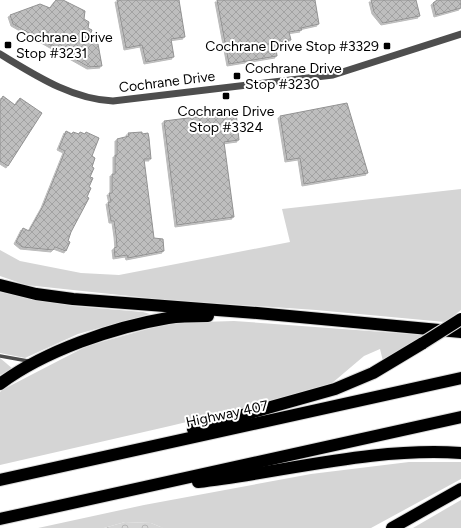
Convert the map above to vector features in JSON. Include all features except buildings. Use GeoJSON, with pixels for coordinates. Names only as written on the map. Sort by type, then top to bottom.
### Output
{"type":"FeatureCollection","features":[{"type":"Feature","properties":{"kind":"highway"},"geometry":{"type":"LineString","coordinates":[[0,285],[36,294],[72,300],[257,313],[461,332]]}},
{"type":"Feature","properties":{"kind":"highway"},"geometry":{"type":"LineString","coordinates":[[0,384],[35,363],[80,342],[122,328],[168,318],[257,313]]}},
{"type":"Feature","properties":{"kind":"highway"},"geometry":{"type":"LineString","coordinates":[[136,449],[171,435],[335,389],[373,373],[461,319]]}},
{"type":"Feature","properties":{"kind":"highway","name":"Highway 407"},"geometry":{"type":"LineString","coordinates":[[0,480],[461,378]]}},
{"type":"Feature","properties":{"kind":"highway"},"geometry":{"type":"LineString","coordinates":[[0,519],[461,418]]}},
{"type":"Feature","properties":{"kind":"highway"},"geometry":{"type":"LineString","coordinates":[[134,489],[231,478],[370,456],[443,452],[461,453]]}},
{"type":"Feature","properties":{"kind":"highway"},"geometry":{"type":"LineString","coordinates":[[392,528],[461,489]]}},
{"type":"Feature","properties":{"kind":"street","name":"Cochrane Drive"},"geometry":{"type":"LineString","coordinates":[[0,54],[56,86],[79,96],[113,101],[333,75],[461,34]]}},
{"type":"Feature","properties":{"kind":"lane"},"geometry":{"type":"LineString","coordinates":[[0,356],[35,363]]}},
{"type":"Feature","properties":{"kind":"green space"},"geometry":{"type":"Polygon","coordinates":[[[461,189],[461,310],[445,322],[316,310],[167,300],[26,285],[0,276],[0,250],[20,261],[81,273],[119,275],[290,242],[282,209],[461,189]]]}},
{"type":"Feature","properties":{"kind":"green space"},"geometry":{"type":"Polygon","coordinates":[[[0,292],[73,306],[143,312],[150,314],[78,334],[25,358],[0,353],[0,292]]]}},
{"type":"Feature","properties":{"kind":"green space"},"geometry":{"type":"Polygon","coordinates":[[[234,321],[424,335],[406,348],[383,361],[380,349],[364,356],[331,384],[282,399],[0,465],[0,392],[2,390],[87,346],[169,323],[234,321]]]}},
{"type":"Feature","properties":{"kind":"green space"},"geometry":{"type":"Polygon","coordinates":[[[0,358],[13,369],[0,375],[0,358]]]}},
{"type":"Feature","properties":{"kind":"green space"},"geometry":{"type":"Polygon","coordinates":[[[409,462],[461,462],[461,479],[371,528],[163,528],[151,523],[125,522],[104,528],[38,528],[144,505],[311,474],[409,462]]]}},
{"type":"Feature","properties":{"kind":"green space"},"geometry":{"type":"Polygon","coordinates":[[[461,500],[461,528],[413,528],[461,500]]]}},
{"type":"Feature","properties":{"kind":"green space"},"geometry":{"type":"Polygon","coordinates":[[[125,522],[151,523],[163,528],[104,528],[125,522]]]}},
{"type":"Feature","properties":{"kind":"place","name":"Cochrane Drive Stop #3231"},"geometry":{"type":"Point","coordinates":[8,45]}},
{"type":"Feature","properties":{"kind":"place","name":"Cochrane Drive Stop #3329"},"geometry":{"type":"Point","coordinates":[387,46]}},
{"type":"Feature","properties":{"kind":"place","name":"Cochrane Drive Stop #3230"},"geometry":{"type":"Point","coordinates":[237,76]}},
{"type":"Feature","properties":{"kind":"place","name":"Cochrane Drive Stop #3324"},"geometry":{"type":"Point","coordinates":[226,96]}}]}
